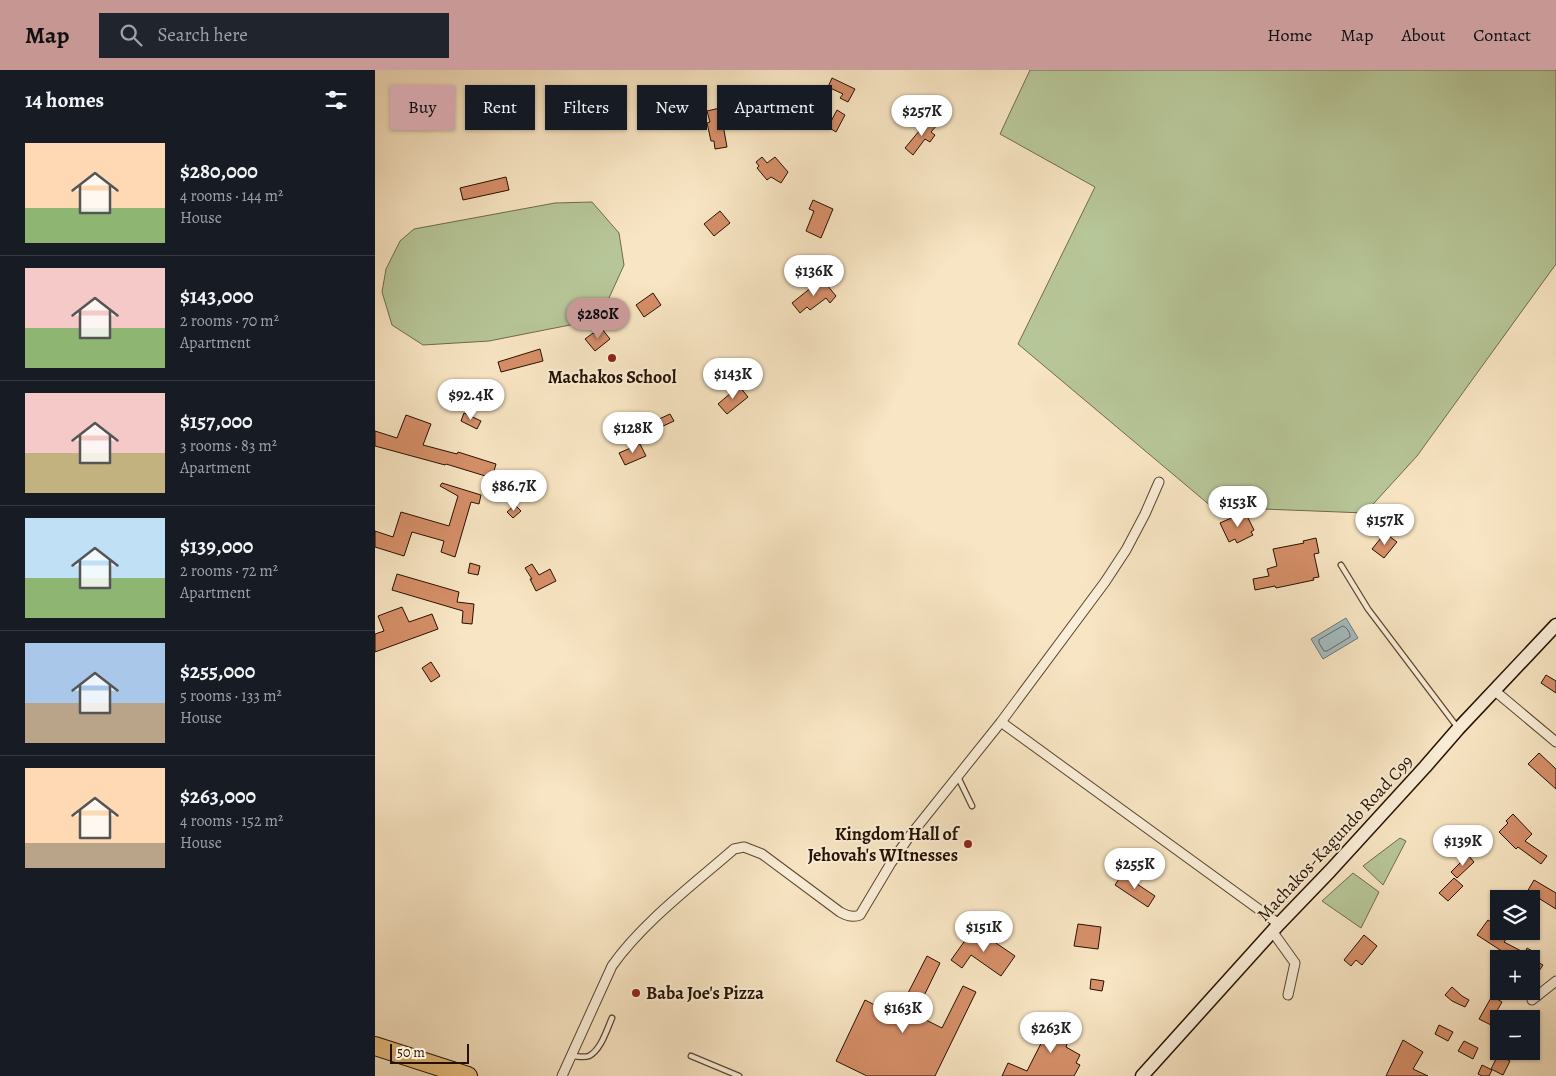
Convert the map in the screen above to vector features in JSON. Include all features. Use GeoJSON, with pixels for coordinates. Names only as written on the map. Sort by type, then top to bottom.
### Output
{"type":"FeatureCollection","features":[{"type":"Feature","properties":{"kind":"highway"},"geometry":{"type":"LineString","coordinates":[[375,1046],[468,1076]]}},
{"type":"Feature","properties":{"kind":"main road","name":"Machakos-Kagundo Road C99"},"geometry":{"type":"LineString","coordinates":[[1142,1076],[1458,728],[1556,626]]}},
{"type":"Feature","properties":{"kind":"street"},"geometry":{"type":"LineString","coordinates":[[562,1076],[612,966],[618,958],[659,914],[735,849],[744,847],[762,854],[840,912],[850,916],[857,916],[862,912],[909,837],[1001,722],[1105,582],[1145,514],[1159,482]]}},
{"type":"Feature","properties":{"kind":"street"},"geometry":{"type":"LineString","coordinates":[[1495,691],[1556,742]]}},
{"type":"Feature","properties":{"kind":"street"},"geometry":{"type":"LineString","coordinates":[[1001,722],[1275,928],[1295,963],[1288,995]]}},
{"type":"Feature","properties":{"kind":"street"},"geometry":{"type":"LineString","coordinates":[[1540,994],[1556,981]]}},
{"type":"Feature","properties":{"kind":"lane"},"geometry":{"type":"LineString","coordinates":[[1341,565],[1368,608],[1458,728]]}},
{"type":"Feature","properties":{"kind":"lane"},"geometry":{"type":"LineString","coordinates":[[958,777],[972,806]]}},
{"type":"Feature","properties":{"kind":"lane"},"geometry":{"type":"LineString","coordinates":[[572,1056],[590,1056],[598,1047],[612,1018]]}},
{"type":"Feature","properties":{"kind":"lane"},"geometry":{"type":"LineString","coordinates":[[691,1056],[739,1076]]}},
{"type":"Feature","properties":{"kind":"green space"},"geometry":{"type":"Polygon","coordinates":[[[1030,70],[1556,70],[1556,264],[1417,456],[1365,513],[1212,507],[1018,344],[1095,187],[1000,134],[1030,70]]]}},
{"type":"Feature","properties":{"kind":"green space"},"geometry":{"type":"Polygon","coordinates":[[[592,202],[619,233],[624,265],[609,298],[575,324],[489,341],[423,345],[392,325],[382,292],[386,269],[400,241],[414,229],[555,203],[592,202]]]}},
{"type":"Feature","properties":{"kind":"green space"},"geometry":{"type":"Polygon","coordinates":[[[1400,838],[1406,841],[1383,885],[1363,866],[1400,838]]]}},
{"type":"Feature","properties":{"kind":"green space"},"geometry":{"type":"Polygon","coordinates":[[[1353,873],[1379,892],[1361,928],[1322,901],[1353,873]]]}},
{"type":"Feature","properties":{"kind":"water"},"geometry":{"type":"Polygon","coordinates":[[[1346,618],[1358,638],[1323,659],[1311,639],[1346,618]]]}},
{"type":"Feature","properties":{"kind":"building"},"geometry":{"type":"Polygon","coordinates":[[[832,78],[855,89],[848,102],[840,98],[843,94],[832,89],[832,85],[829,85],[832,78]]]}},
{"type":"Feature","properties":{"kind":"building"},"geometry":{"type":"Polygon","coordinates":[[[717,109],[717,130],[724,130],[727,147],[715,149],[707,123],[710,122],[707,111],[717,109]]]}},
{"type":"Feature","properties":{"kind":"building"},"geometry":{"type":"Polygon","coordinates":[[[837,110],[845,115],[836,132],[832,130],[832,119],[837,110]]]}},
{"type":"Feature","properties":{"kind":"building"},"geometry":{"type":"Polygon","coordinates":[[[929,119],[937,125],[931,132],[935,135],[930,142],[925,139],[913,155],[905,148],[929,119]]]}},
{"type":"Feature","properties":{"kind":"building"},"geometry":{"type":"Polygon","coordinates":[[[762,157],[767,163],[775,157],[788,172],[781,183],[771,177],[767,180],[757,168],[759,166],[756,162],[762,157]]]}},
{"type":"Feature","properties":{"kind":"building"},"geometry":{"type":"Polygon","coordinates":[[[506,177],[509,190],[463,200],[460,188],[506,177]]]}},
{"type":"Feature","properties":{"kind":"building"},"geometry":{"type":"Polygon","coordinates":[[[813,200],[833,209],[821,238],[806,231],[814,211],[809,209],[813,200]]]}},
{"type":"Feature","properties":{"kind":"building"},"geometry":{"type":"Polygon","coordinates":[[[720,211],[730,223],[714,236],[704,224],[720,211]]]}},
{"type":"Feature","properties":{"kind":"building"},"geometry":{"type":"Polygon","coordinates":[[[822,279],[836,296],[830,303],[826,298],[810,310],[807,307],[800,313],[792,303],[822,279]]]}},
{"type":"Feature","properties":{"kind":"building"},"geometry":{"type":"Polygon","coordinates":[[[653,293],[661,305],[644,317],[636,305],[653,293]]]}},
{"type":"Feature","properties":{"kind":"building"},"geometry":{"type":"Polygon","coordinates":[[[602,329],[610,339],[595,351],[585,339],[593,333],[595,335],[602,329]]]}},
{"type":"Feature","properties":{"kind":"building"},"geometry":{"type":"Polygon","coordinates":[[[540,349],[543,361],[501,372],[498,362],[540,349]]]}},
{"type":"Feature","properties":{"kind":"building"},"geometry":{"type":"Polygon","coordinates":[[[739,386],[748,397],[727,414],[718,404],[739,386]]]}},
{"type":"Feature","properties":{"kind":"building"},"geometry":{"type":"Polygon","coordinates":[[[464,413],[481,421],[477,429],[461,421],[464,413]]]}},
{"type":"Feature","properties":{"kind":"building"},"geometry":{"type":"Polygon","coordinates":[[[670,414],[674,421],[661,427],[657,420],[670,414]]]}},
{"type":"Feature","properties":{"kind":"building"},"geometry":{"type":"Polygon","coordinates":[[[406,415],[431,424],[423,445],[457,454],[458,452],[496,464],[492,478],[375,446],[375,431],[397,438],[406,415]]]}},
{"type":"Feature","properties":{"kind":"building"},"geometry":{"type":"Polygon","coordinates":[[[640,444],[646,456],[625,465],[619,453],[640,444]]]}},
{"type":"Feature","properties":{"kind":"building"},"geometry":{"type":"Polygon","coordinates":[[[442,483],[481,495],[479,504],[471,502],[455,557],[441,552],[444,541],[412,532],[404,556],[375,547],[375,531],[393,537],[401,512],[449,526],[458,496],[440,486],[442,483]]]}},
{"type":"Feature","properties":{"kind":"building"},"geometry":{"type":"Polygon","coordinates":[[[515,505],[521,511],[513,518],[507,512],[515,505]]]}},
{"type":"Feature","properties":{"kind":"building"},"geometry":{"type":"Polygon","coordinates":[[[1245,512],[1254,530],[1251,532],[1253,535],[1237,543],[1235,539],[1229,542],[1220,523],[1245,512]]]}},
{"type":"Feature","properties":{"kind":"building"},"geometry":{"type":"Polygon","coordinates":[[[1385,533],[1397,542],[1384,558],[1372,549],[1385,533]]]}},
{"type":"Feature","properties":{"kind":"building"},"geometry":{"type":"Polygon","coordinates":[[[1316,538],[1319,553],[1314,554],[1319,577],[1313,578],[1314,580],[1276,588],[1275,586],[1255,590],[1253,579],[1269,576],[1267,569],[1277,566],[1273,549],[1304,543],[1303,541],[1316,538]]]}},
{"type":"Feature","properties":{"kind":"building"},"geometry":{"type":"Polygon","coordinates":[[[470,563],[480,566],[478,575],[468,573],[470,563]]]}},
{"type":"Feature","properties":{"kind":"building"},"geometry":{"type":"Polygon","coordinates":[[[532,564],[539,575],[550,569],[556,581],[536,591],[530,579],[532,579],[525,568],[532,564]]]}},
{"type":"Feature","properties":{"kind":"building"},"geometry":{"type":"Polygon","coordinates":[[[397,574],[459,592],[457,602],[474,604],[472,624],[462,623],[463,611],[392,590],[397,574]]]}},
{"type":"Feature","properties":{"kind":"building"},"geometry":{"type":"Polygon","coordinates":[[[402,607],[409,622],[432,614],[438,629],[375,652],[375,634],[384,631],[378,616],[402,607]]]}},
{"type":"Feature","properties":{"kind":"building"},"geometry":{"type":"Polygon","coordinates":[[[431,662],[440,676],[431,682],[422,668],[431,662]]]}},
{"type":"Feature","properties":{"kind":"building"},"geometry":{"type":"Polygon","coordinates":[[[1546,675],[1556,681],[1556,693],[1541,683],[1546,675]]]}},
{"type":"Feature","properties":{"kind":"building"},"geometry":{"type":"Polygon","coordinates":[[[1539,753],[1556,769],[1556,789],[1528,764],[1539,753]]]}},
{"type":"Feature","properties":{"kind":"building"},"geometry":{"type":"Polygon","coordinates":[[[1513,814],[1532,834],[1525,841],[1547,856],[1541,864],[1518,847],[1516,849],[1499,832],[1508,823],[1506,821],[1513,814]]]}},
{"type":"Feature","properties":{"kind":"building"},"geometry":{"type":"Polygon","coordinates":[[[1468,855],[1474,862],[1457,878],[1451,872],[1468,855]]]}},
{"type":"Feature","properties":{"kind":"building"},"geometry":{"type":"Polygon","coordinates":[[[1122,874],[1155,896],[1148,907],[1115,885],[1122,874]]]}},
{"type":"Feature","properties":{"kind":"building"},"geometry":{"type":"Polygon","coordinates":[[[1454,878],[1463,886],[1448,901],[1439,893],[1454,878]]]}},
{"type":"Feature","properties":{"kind":"building"},"geometry":{"type":"Polygon","coordinates":[[[1534,880],[1556,893],[1556,909],[1540,899],[1540,890],[1528,890],[1534,880]]]}},
{"type":"Feature","properties":{"kind":"building"},"geometry":{"type":"Polygon","coordinates":[[[1488,920],[1490,921],[1490,940],[1505,940],[1504,942],[1519,950],[1500,950],[1477,935],[1488,920]]]}},
{"type":"Feature","properties":{"kind":"building"},"geometry":{"type":"Polygon","coordinates":[[[1078,924],[1101,927],[1098,949],[1074,946],[1078,924]]]}},
{"type":"Feature","properties":{"kind":"building"},"geometry":{"type":"Polygon","coordinates":[[[974,928],[1015,956],[1001,976],[971,955],[962,968],[951,960],[974,928]]]}},
{"type":"Feature","properties":{"kind":"building"},"geometry":{"type":"Polygon","coordinates":[[[1364,935],[1377,946],[1362,965],[1356,960],[1351,966],[1344,960],[1364,935]]]}},
{"type":"Feature","properties":{"kind":"building"},"geometry":{"type":"Polygon","coordinates":[[[927,956],[940,963],[919,1006],[924,1008],[920,1017],[942,1028],[963,986],[976,992],[935,1076],[867,1076],[836,1061],[865,1000],[898,1017],[927,956]]]}},
{"type":"Feature","properties":{"kind":"building"},"geometry":{"type":"Polygon","coordinates":[[[1091,979],[1104,981],[1102,991],[1090,989],[1091,979]]]}},
{"type":"Feature","properties":{"kind":"building"},"geometry":{"type":"Polygon","coordinates":[[[1452,987],[1469,1000],[1465,1007],[1452,1001],[1445,995],[1452,987]]]}},
{"type":"Feature","properties":{"kind":"building"},"geometry":{"type":"Polygon","coordinates":[[[1490,1000],[1502,1002],[1497,1010],[1490,1010],[1490,1024],[1479,1019],[1490,1000]]]}},
{"type":"Feature","properties":{"kind":"building"},"geometry":{"type":"Polygon","coordinates":[[[1056,1014],[1075,1024],[1065,1043],[1067,1044],[1066,1047],[1080,1055],[1076,1063],[1080,1065],[1074,1076],[1002,1076],[1008,1063],[1027,1071],[1056,1014]]]}},
{"type":"Feature","properties":{"kind":"building"},"geometry":{"type":"Polygon","coordinates":[[[1439,1025],[1453,1032],[1448,1041],[1435,1034],[1439,1025]]]}},
{"type":"Feature","properties":{"kind":"building"},"geometry":{"type":"Polygon","coordinates":[[[1403,1040],[1423,1052],[1413,1069],[1428,1076],[1386,1076],[1403,1040]]]}},
{"type":"Feature","properties":{"kind":"building"},"geometry":{"type":"Polygon","coordinates":[[[1464,1041],[1478,1048],[1473,1059],[1458,1051],[1464,1041]]]}},
{"type":"Feature","properties":{"kind":"building"},"geometry":{"type":"Polygon","coordinates":[[[1496,1060],[1510,1061],[1503,1075],[1491,1069],[1496,1060]]]}},
{"type":"Feature","properties":{"kind":"building"},"geometry":{"type":"Polygon","coordinates":[[[1482,1065],[1492,1070],[1489,1076],[1478,1074],[1482,1065]]]}},
{"type":"Feature","properties":{"kind":"place","name":"Machakos School"},"geometry":{"type":"Point","coordinates":[612,358]}},
{"type":"Feature","properties":{"kind":"place","name":"Kingdom Hall of Jehovah's WItnesses"},"geometry":{"type":"Point","coordinates":[968,844]}},
{"type":"Feature","properties":{"kind":"place","name":"Baba Joe's Pizza"},"geometry":{"type":"Point","coordinates":[636,993]}}]}
